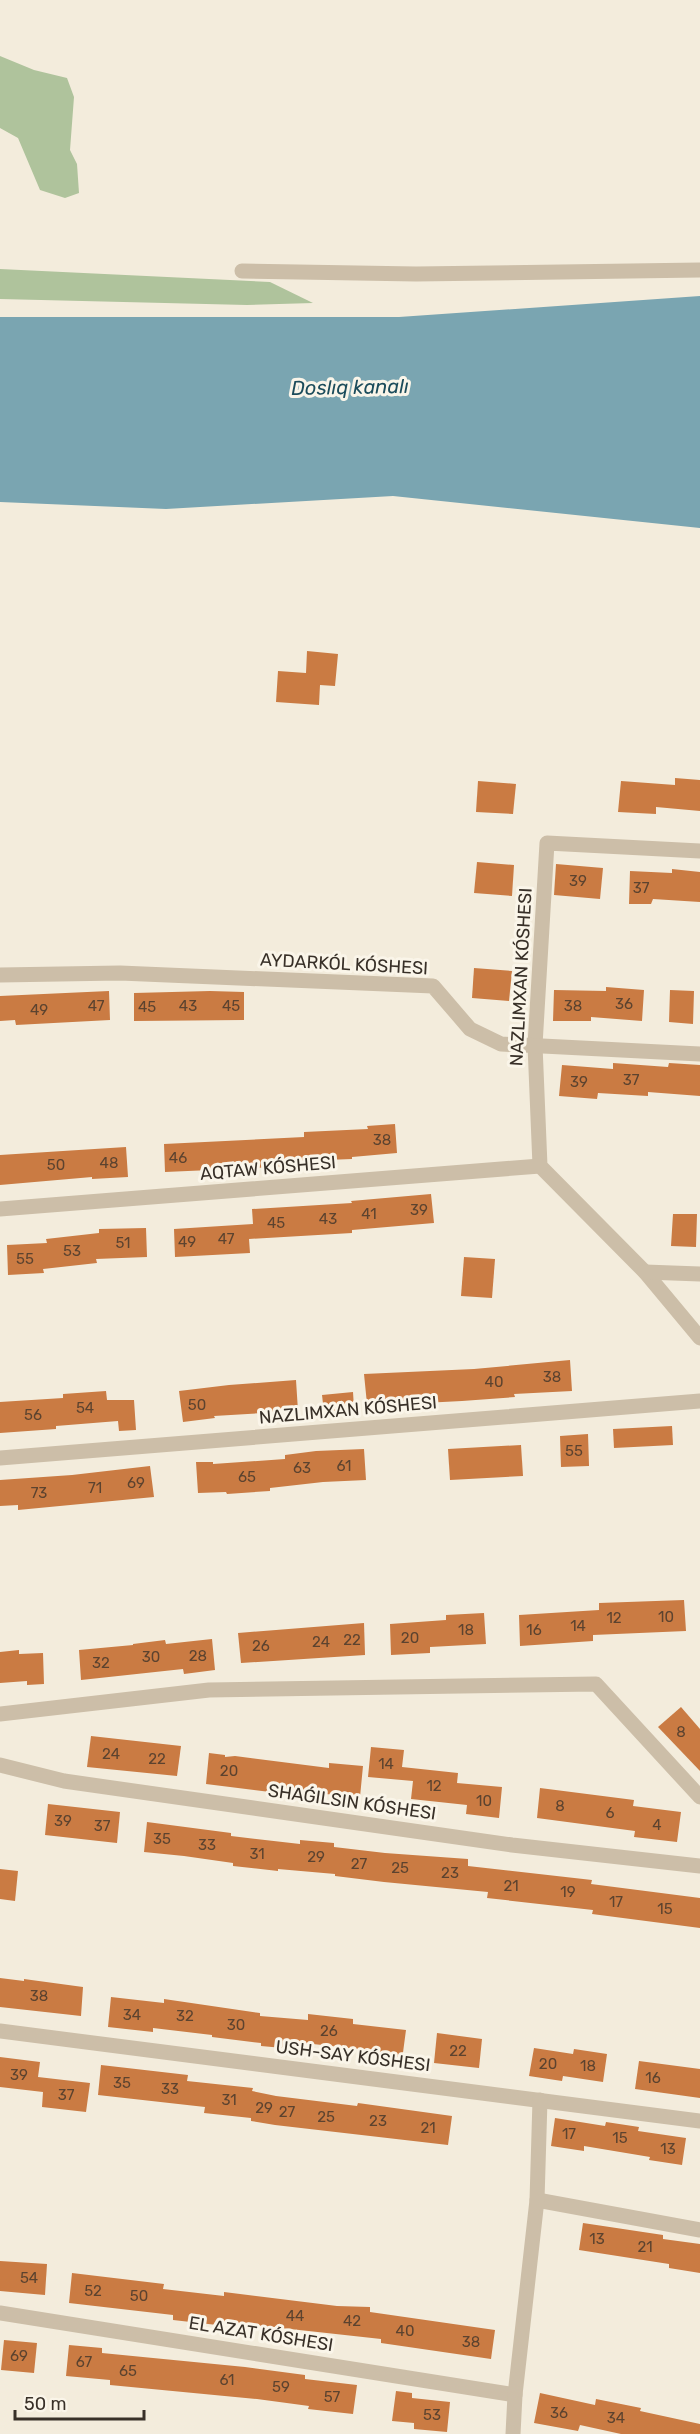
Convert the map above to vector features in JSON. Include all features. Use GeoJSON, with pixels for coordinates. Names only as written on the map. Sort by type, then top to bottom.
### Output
{"type":"FeatureCollection","features":[{"type":"Feature","properties":{"kind":"street"},"geometry":{"type":"LineString","coordinates":[[242,271],[416,274],[700,270]]}},
{"type":"Feature","properties":{"kind":"street"},"geometry":{"type":"LineString","coordinates":[[700,850],[547,843],[535,1045],[540,1166],[645,1272],[700,1338]]}},
{"type":"Feature","properties":{"kind":"street","name":"AYDARKÓL KÓSHESI"},"geometry":{"type":"LineString","coordinates":[[0,975],[120,973],[433,986],[470,1029],[501,1044],[700,1054]]}},
{"type":"Feature","properties":{"kind":"street","name":"AQTAW KÓSHESI"},"geometry":{"type":"LineString","coordinates":[[0,1209],[540,1166]]}},
{"type":"Feature","properties":{"kind":"street"},"geometry":{"type":"LineString","coordinates":[[645,1272],[700,1274]]}},
{"type":"Feature","properties":{"kind":"street"},"geometry":{"type":"LineString","coordinates":[[0,1458],[700,1401]]}},
{"type":"Feature","properties":{"kind":"street"},"geometry":{"type":"LineString","coordinates":[[0,1714],[208,1690],[596,1684],[700,1797]]}},
{"type":"Feature","properties":{"kind":"street"},"geometry":{"type":"LineString","coordinates":[[0,1765],[64,1781],[111,1788],[512,1845],[700,1866]]}},
{"type":"Feature","properties":{"kind":"street","name":"USH-SAY KÓSHESI"},"geometry":{"type":"LineString","coordinates":[[0,2031],[700,2121]]}},
{"type":"Feature","properties":{"kind":"street"},"geometry":{"type":"LineString","coordinates":[[513,2434],[515,2395],[537,2200],[540,2100]]}},
{"type":"Feature","properties":{"kind":"street"},"geometry":{"type":"LineString","coordinates":[[537,2200],[700,2230]]}},
{"type":"Feature","properties":{"kind":"street","name":"EL AZAT KÓSHESI"},"geometry":{"type":"LineString","coordinates":[[0,2313],[515,2395]]}},
{"type":"Feature","properties":{"kind":"green space"},"geometry":{"type":"Polygon","coordinates":[[[0,56],[34,70],[67,78],[74,97],[70,150],[77,164],[79,193],[65,198],[40,190],[18,138],[0,128],[0,56]]]}},
{"type":"Feature","properties":{"kind":"green space"},"geometry":{"type":"Polygon","coordinates":[[[0,269],[270,282],[313,303],[247,305],[0,299],[0,269]]]}},
{"type":"Feature","properties":{"kind":"water","name":"Doslıq kanalı"},"geometry":{"type":"Polygon","coordinates":[[[700,296],[700,528],[393,496],[166,509],[0,502],[0,317],[399,317],[700,296]]]}},
{"type":"Feature","properties":{"kind":"building"},"geometry":{"type":"Polygon","coordinates":[[[307,651],[338,654],[335,686],[320,685],[319,705],[276,702],[278,671],[306,673],[307,651]]]}},
{"type":"Feature","properties":{"kind":"building"},"geometry":{"type":"Polygon","coordinates":[[[675,778],[700,780],[700,811],[656,807],[656,814],[618,812],[621,781],[675,785],[675,778]]]}},
{"type":"Feature","properties":{"kind":"building"},"geometry":{"type":"Polygon","coordinates":[[[478,781],[516,784],[513,814],[476,812],[478,781]]]}},
{"type":"Feature","properties":{"kind":"building"},"geometry":{"type":"Polygon","coordinates":[[[477,862],[514,865],[512,896],[474,893],[477,862]]]}},
{"type":"Feature","properties":{"kind":"building"},"geometry":{"type":"Polygon","coordinates":[[[556,864],[603,868],[600,899],[554,895],[556,864]]]}},
{"type":"Feature","properties":{"kind":"building"},"geometry":{"type":"Polygon","coordinates":[[[672,869],[700,872],[700,902],[653,899],[651,904],[629,904],[630,871],[672,873],[672,869]]]}},
{"type":"Feature","properties":{"kind":"building"},"geometry":{"type":"Polygon","coordinates":[[[474,968],[512,971],[509,1001],[472,998],[474,968]]]}},
{"type":"Feature","properties":{"kind":"building"},"geometry":{"type":"Polygon","coordinates":[[[606,987],[644,990],[642,1021],[591,1017],[591,1021],[553,1021],[554,990],[606,991],[606,987]]]}},
{"type":"Feature","properties":{"kind":"building"},"geometry":{"type":"Polygon","coordinates":[[[670,990],[694,991],[693,1024],[669,1022],[670,990]]]}},
{"type":"Feature","properties":{"kind":"building"},"geometry":{"type":"Polygon","coordinates":[[[109,991],[110,1020],[16,1025],[15,1020],[0,1021],[0,996],[109,991]]]}},
{"type":"Feature","properties":{"kind":"building"},"geometry":{"type":"Polygon","coordinates":[[[244,992],[244,1020],[134,1021],[134,993],[244,992]]]}},
{"type":"Feature","properties":{"kind":"building"},"geometry":{"type":"Polygon","coordinates":[[[613,1063],[668,1067],[669,1063],[700,1065],[700,1096],[648,1092],[648,1096],[598,1093],[597,1099],[559,1096],[562,1065],[613,1069],[613,1063]]]}},
{"type":"Feature","properties":{"kind":"building"},"geometry":{"type":"Polygon","coordinates":[[[395,1124],[397,1153],[352,1157],[352,1159],[301,1161],[301,1166],[165,1172],[164,1144],[304,1137],[304,1132],[368,1129],[367,1126],[395,1124]]]}},
{"type":"Feature","properties":{"kind":"building"},"geometry":{"type":"Polygon","coordinates":[[[126,1147],[128,1177],[92,1179],[92,1177],[0,1185],[0,1155],[126,1147]]]}},
{"type":"Feature","properties":{"kind":"building"},"geometry":{"type":"Polygon","coordinates":[[[431,1194],[434,1223],[352,1230],[352,1233],[249,1239],[250,1253],[175,1257],[174,1229],[253,1224],[252,1209],[352,1203],[351,1201],[431,1194]]]}},
{"type":"Feature","properties":{"kind":"building"},"geometry":{"type":"Polygon","coordinates":[[[673,1214],[697,1214],[696,1247],[671,1246],[673,1214]]]}},
{"type":"Feature","properties":{"kind":"building"},"geometry":{"type":"Polygon","coordinates":[[[146,1228],[147,1257],[96,1259],[97,1263],[43,1269],[44,1273],[8,1275],[7,1245],[47,1243],[46,1239],[99,1233],[99,1229],[146,1228]]]}},
{"type":"Feature","properties":{"kind":"building"},"geometry":{"type":"Polygon","coordinates":[[[464,1257],[495,1259],[492,1298],[461,1296],[464,1257]]]}},
{"type":"Feature","properties":{"kind":"building"},"geometry":{"type":"Polygon","coordinates":[[[570,1360],[572,1391],[514,1394],[515,1397],[462,1401],[423,1403],[423,1400],[367,1404],[364,1374],[474,1369],[570,1360]]]}},
{"type":"Feature","properties":{"kind":"building"},"geometry":{"type":"Polygon","coordinates":[[[296,1380],[298,1411],[214,1416],[215,1418],[183,1422],[179,1391],[296,1380]]]}},
{"type":"Feature","properties":{"kind":"building"},"geometry":{"type":"Polygon","coordinates":[[[106,1391],[107,1400],[134,1400],[136,1430],[119,1431],[118,1421],[0,1433],[0,1402],[63,1398],[63,1394],[106,1391]]]}},
{"type":"Feature","properties":{"kind":"building"},"geometry":{"type":"Polygon","coordinates":[[[353,1392],[354,1409],[324,1412],[322,1395],[353,1392]]]}},
{"type":"Feature","properties":{"kind":"building"},"geometry":{"type":"Polygon","coordinates":[[[672,1426],[673,1445],[614,1448],[613,1429],[672,1426]]]}},
{"type":"Feature","properties":{"kind":"building"},"geometry":{"type":"Polygon","coordinates":[[[588,1434],[589,1466],[561,1467],[560,1436],[588,1434]]]}},
{"type":"Feature","properties":{"kind":"building"},"geometry":{"type":"Polygon","coordinates":[[[521,1445],[523,1476],[450,1480],[448,1449],[521,1445]]]}},
{"type":"Feature","properties":{"kind":"building"},"geometry":{"type":"Polygon","coordinates":[[[364,1449],[366,1480],[270,1488],[270,1491],[227,1494],[226,1492],[198,1493],[196,1462],[213,1462],[213,1464],[285,1459],[285,1455],[316,1451],[364,1449]]]}},
{"type":"Feature","properties":{"kind":"building"},"geometry":{"type":"Polygon","coordinates":[[[150,1466],[154,1497],[18,1510],[18,1505],[0,1506],[0,1480],[150,1466]]]}},
{"type":"Feature","properties":{"kind":"building"},"geometry":{"type":"Polygon","coordinates":[[[684,1600],[686,1631],[593,1635],[593,1641],[520,1646],[519,1615],[599,1610],[599,1603],[684,1600]]]}},
{"type":"Feature","properties":{"kind":"building"},"geometry":{"type":"Polygon","coordinates":[[[484,1613],[486,1644],[430,1647],[430,1653],[391,1655],[390,1624],[446,1620],[446,1615],[484,1613]]]}},
{"type":"Feature","properties":{"kind":"building"},"geometry":{"type":"Polygon","coordinates":[[[364,1623],[365,1655],[241,1663],[238,1633],[364,1623]]]}},
{"type":"Feature","properties":{"kind":"building"},"geometry":{"type":"Polygon","coordinates":[[[212,1639],[215,1670],[184,1674],[183,1669],[81,1680],[79,1650],[165,1640],[166,1644],[212,1639]]]}},
{"type":"Feature","properties":{"kind":"building"},"geometry":{"type":"Polygon","coordinates":[[[19,1650],[19,1654],[43,1653],[44,1684],[27,1685],[27,1681],[0,1683],[0,1652],[19,1650]]]}},
{"type":"Feature","properties":{"kind":"building"},"geometry":{"type":"Polygon","coordinates":[[[681,1707],[700,1729],[700,1771],[658,1727],[681,1707]]]}},
{"type":"Feature","properties":{"kind":"building"},"geometry":{"type":"Polygon","coordinates":[[[91,1736],[181,1746],[177,1776],[87,1767],[91,1736]]]}},
{"type":"Feature","properties":{"kind":"building"},"geometry":{"type":"Polygon","coordinates":[[[371,1747],[404,1750],[402,1767],[458,1773],[457,1783],[502,1787],[499,1818],[466,1814],[467,1805],[411,1799],[413,1781],[368,1777],[371,1747]]]}},
{"type":"Feature","properties":{"kind":"building"},"geometry":{"type":"Polygon","coordinates":[[[209,1753],[225,1755],[225,1757],[235,1756],[329,1768],[329,1763],[363,1766],[360,1797],[302,1792],[302,1796],[206,1784],[209,1753]]]}},
{"type":"Feature","properties":{"kind":"building"},"geometry":{"type":"Polygon","coordinates":[[[540,1788],[634,1800],[633,1806],[681,1812],[677,1842],[634,1837],[635,1831],[537,1818],[540,1788]]]}},
{"type":"Feature","properties":{"kind":"building"},"geometry":{"type":"Polygon","coordinates":[[[48,1804],[120,1812],[117,1843],[45,1835],[48,1804]]]}},
{"type":"Feature","properties":{"kind":"building"},"geometry":{"type":"Polygon","coordinates":[[[147,1822],[231,1833],[231,1836],[300,1844],[300,1840],[334,1843],[334,1847],[468,1859],[468,1866],[592,1880],[591,1884],[700,1898],[700,1928],[592,1914],[593,1910],[487,1898],[488,1892],[384,1882],[335,1876],[335,1874],[233,1866],[233,1863],[144,1852],[147,1822]]]}},
{"type":"Feature","properties":{"kind":"building"},"geometry":{"type":"Polygon","coordinates":[[[0,1869],[18,1871],[15,1901],[0,1899],[0,1869]]]}},
{"type":"Feature","properties":{"kind":"building"},"geometry":{"type":"Polygon","coordinates":[[[0,1978],[83,1987],[81,2016],[0,2007],[0,1978]]]}},
{"type":"Feature","properties":{"kind":"building"},"geometry":{"type":"Polygon","coordinates":[[[111,1997],[164,2003],[164,1999],[260,2013],[260,2016],[308,2020],[308,2014],[353,2019],[353,2024],[406,2030],[402,2060],[358,2054],[358,2049],[295,2042],[294,2049],[261,2046],[261,2043],[153,2028],[153,2032],[108,2027],[111,1997]]]}},
{"type":"Feature","properties":{"kind":"building"},"geometry":{"type":"Polygon","coordinates":[[[437,2033],[482,2039],[479,2068],[434,2063],[437,2033]]]}},
{"type":"Feature","properties":{"kind":"building"},"geometry":{"type":"Polygon","coordinates":[[[534,2048],[573,2054],[574,2049],[607,2054],[603,2082],[563,2076],[562,2081],[529,2076],[534,2048]]]}},
{"type":"Feature","properties":{"kind":"building"},"geometry":{"type":"Polygon","coordinates":[[[0,2057],[40,2062],[38,2077],[90,2083],[86,2112],[42,2107],[43,2092],[0,2087],[0,2057]]]}},
{"type":"Feature","properties":{"kind":"building"},"geometry":{"type":"Polygon","coordinates":[[[639,2061],[700,2069],[700,2098],[635,2089],[639,2061]]]}},
{"type":"Feature","properties":{"kind":"building"},"geometry":{"type":"Polygon","coordinates":[[[101,2065],[188,2075],[187,2081],[253,2088],[252,2091],[276,2096],[357,2106],[358,2103],[452,2116],[448,2145],[275,2125],[251,2121],[251,2118],[204,2113],[205,2107],[98,2095],[101,2065]]]}},
{"type":"Feature","properties":{"kind":"building"},"geometry":{"type":"Polygon","coordinates":[[[555,2118],[605,2126],[606,2122],[639,2127],[638,2131],[686,2138],[682,2165],[584,2146],[584,2151],[551,2146],[555,2118]]]}},
{"type":"Feature","properties":{"kind":"building"},"geometry":{"type":"Polygon","coordinates":[[[583,2223],[663,2235],[663,2239],[700,2244],[700,2273],[669,2268],[669,2264],[579,2250],[583,2223]]]}},
{"type":"Feature","properties":{"kind":"building"},"geometry":{"type":"Polygon","coordinates":[[[0,2261],[47,2264],[45,2295],[0,2291],[0,2261]]]}},
{"type":"Feature","properties":{"kind":"building"},"geometry":{"type":"Polygon","coordinates":[[[72,2273],[164,2284],[163,2289],[224,2296],[224,2292],[337,2306],[370,2307],[370,2312],[495,2330],[491,2359],[381,2343],[381,2339],[218,2321],[217,2325],[173,2320],[173,2315],[69,2303],[72,2273]]]}},
{"type":"Feature","properties":{"kind":"building"},"geometry":{"type":"Polygon","coordinates":[[[4,2340],[37,2343],[34,2373],[1,2370],[4,2340]]]}},
{"type":"Feature","properties":{"kind":"building"},"geometry":{"type":"Polygon","coordinates":[[[69,2345],[102,2348],[102,2353],[245,2367],[305,2375],[305,2379],[357,2385],[353,2414],[308,2409],[309,2406],[257,2399],[110,2385],[110,2380],[66,2376],[69,2345]]]}},
{"type":"Feature","properties":{"kind":"building"},"geometry":{"type":"Polygon","coordinates":[[[396,2391],[412,2393],[412,2398],[450,2402],[447,2432],[414,2429],[414,2423],[392,2421],[396,2391]]]}},
{"type":"Feature","properties":{"kind":"building"},"geometry":{"type":"Polygon","coordinates":[[[540,2393],[595,2405],[596,2399],[641,2408],[640,2411],[700,2424],[700,2434],[621,2434],[580,2425],[578,2431],[534,2423],[540,2393]]]}}]}
